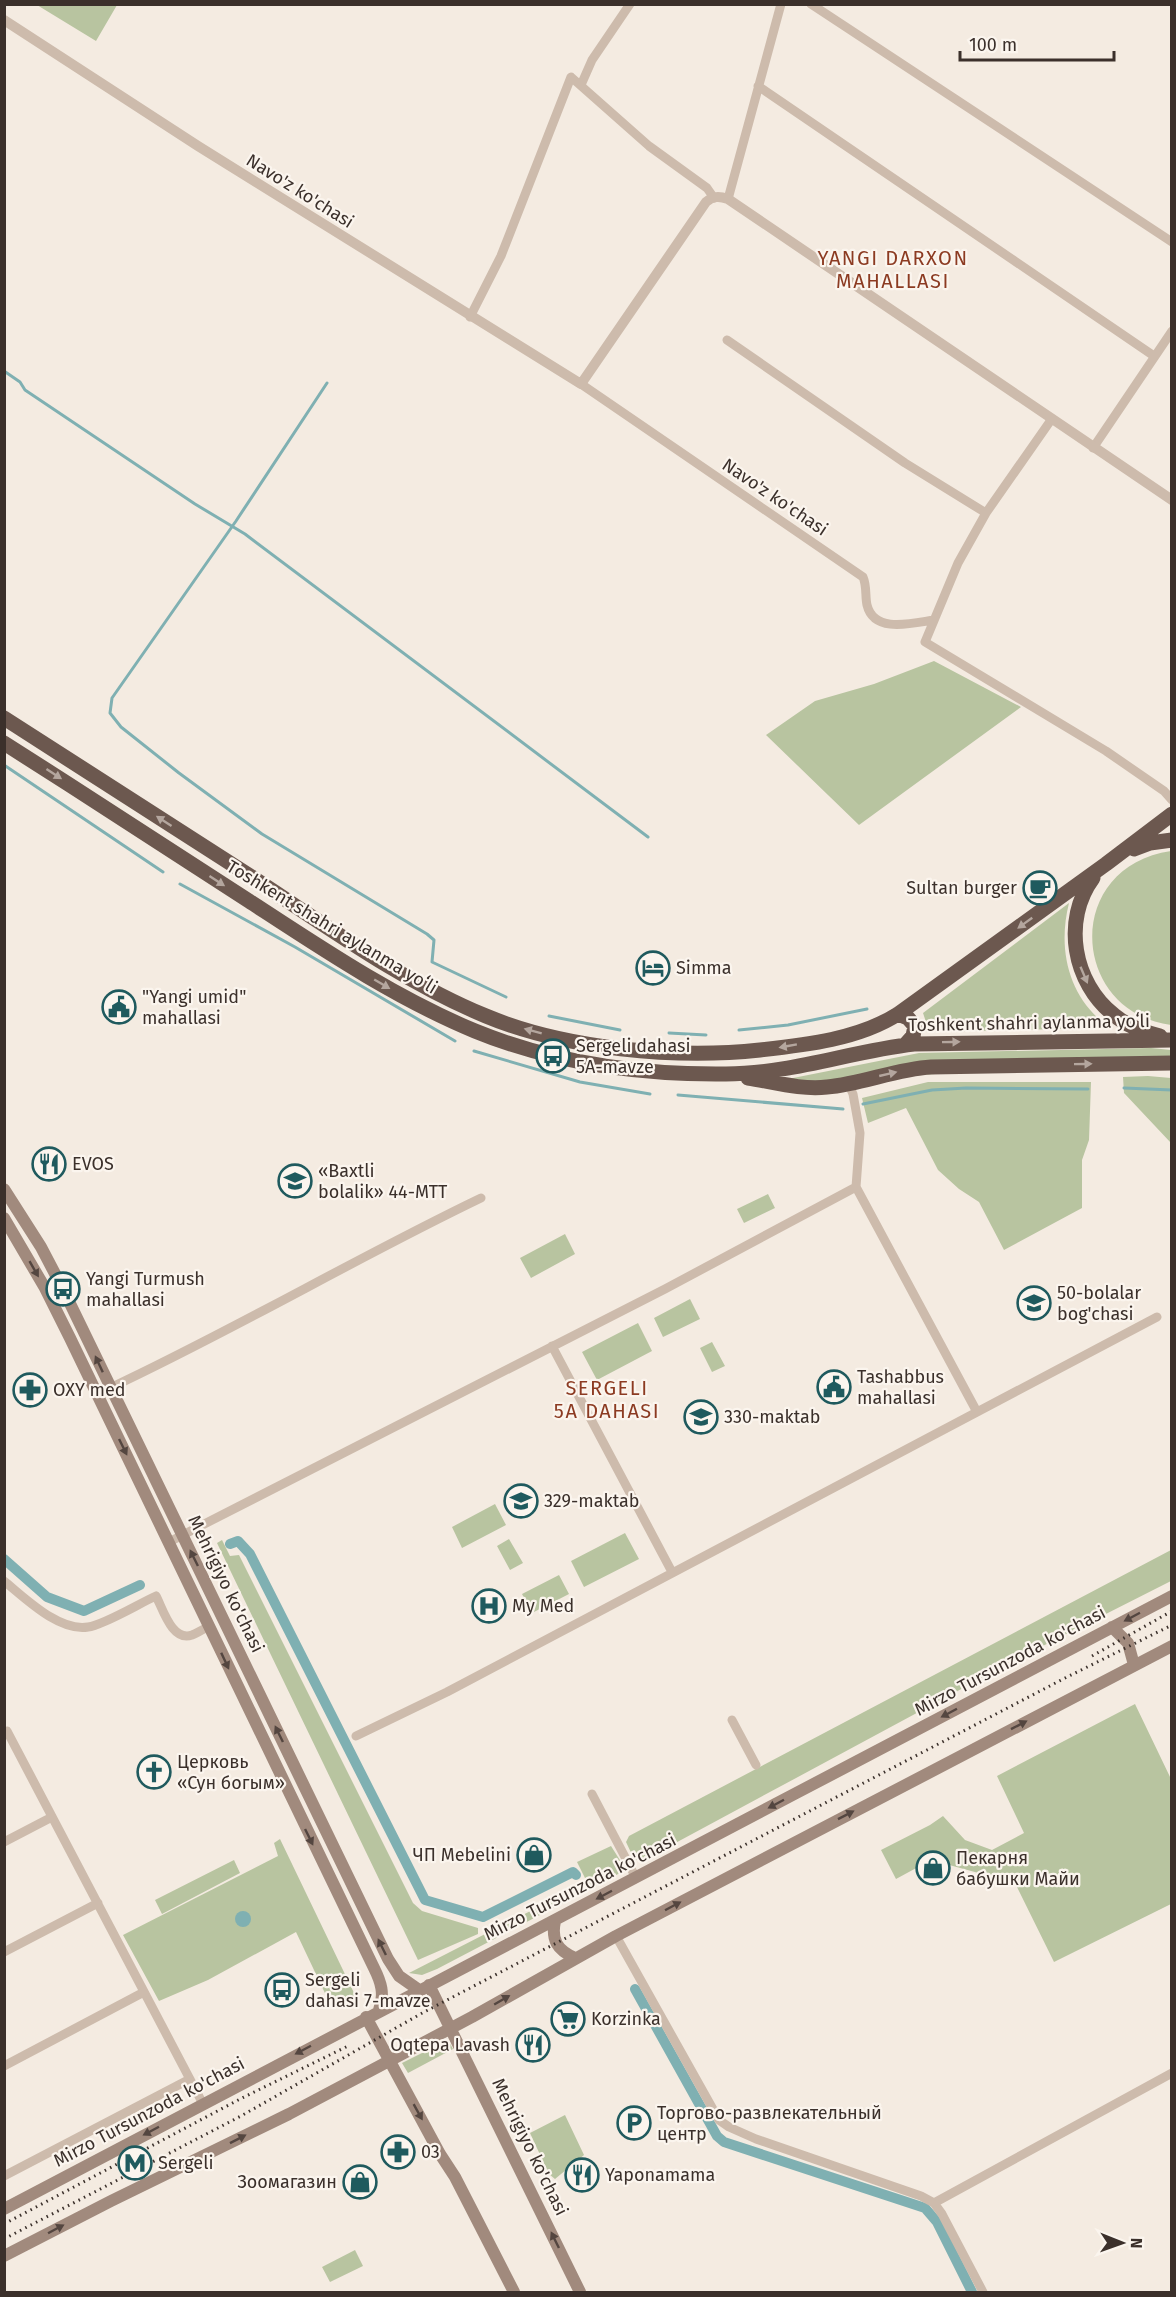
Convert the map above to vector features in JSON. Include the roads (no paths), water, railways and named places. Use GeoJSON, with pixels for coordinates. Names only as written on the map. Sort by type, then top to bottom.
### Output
{"type":"FeatureCollection","features":[{"type":"Feature","properties":{"kind":"highway","name":"Toshkent shahri aylanma yoʻli"},"geometry":{"type":"LineString","coordinates":[[4,718],[395,969],[457,1003],[514,1026],[556,1038],[597,1045],[693,1052],[773,1049],[875,1027],[898,1014],[1172,814]]}},
{"type":"Feature","properties":{"kind":"highway","name":"Toshkent shahri aylanma yoʻli"},"geometry":{"type":"LineString","coordinates":[[4,742],[292,929],[416,1003],[476,1031],[553,1056],[595,1064],[667,1072],[728,1074],[801,1066],[905,1045],[937,1042],[1172,1040]]}},
{"type":"Feature","properties":{"kind":"highway","name":"Toshkent shahri aylanma yoʻli"},"geometry":{"type":"LineString","coordinates":[[1172,840],[1145,845],[1106,864],[1089,883],[1078,909],[1075,937],[1082,971],[1095,996],[1115,1016],[1140,1030],[1172,1040]]}},
{"type":"Feature","properties":{"kind":"highway"},"geometry":{"type":"LineString","coordinates":[[185,860],[198,855],[198,842]]}},
{"type":"Feature","properties":{"kind":"highway"},"geometry":{"type":"LineString","coordinates":[[292,929],[293,916],[304,911]]}},
{"type":"Feature","properties":{"kind":"highway"},"geometry":{"type":"LineString","coordinates":[[898,1014],[908,1018],[915,1026],[913,1036],[905,1045]]}},
{"type":"Feature","properties":{"kind":"highway"},"geometry":{"type":"LineString","coordinates":[[728,1074],[807,1088],[827,1087],[917,1068],[1172,1063]]}},
{"type":"Feature","properties":{"kind":"main road","name":"Mehrigiyo ko'chasi"},"geometry":{"type":"LineString","coordinates":[[4,1189],[54,1273],[388,1959],[399,1976],[424,1987],[451,2028],[580,2292]]}},
{"type":"Feature","properties":{"kind":"main road","name":"Mehrigiyo ko'chasi"},"geometry":{"type":"LineString","coordinates":[[4,1218],[45,1288],[378,1977],[382,1992],[379,2010]]}},
{"type":"Feature","properties":{"kind":"main road","name":"Mirzo Tursunzoda ko'chasi"},"geometry":{"type":"LineString","coordinates":[[4,2210],[379,2010],[555,1921],[1172,1596]]}},
{"type":"Feature","properties":{"kind":"main road"},"geometry":{"type":"LineString","coordinates":[[1112,1628],[1128,1643],[1134,1665]]}},
{"type":"Feature","properties":{"kind":"main road"},"geometry":{"type":"LineString","coordinates":[[4,2256],[289,2114],[451,2028],[616,1936],[1172,1646]]}},
{"type":"Feature","properties":{"kind":"main road"},"geometry":{"type":"LineString","coordinates":[[555,1921],[553,1931],[555,1942],[563,1952],[575,1958]]}},
{"type":"Feature","properties":{"kind":"main road"},"geometry":{"type":"LineString","coordinates":[[366,2017],[440,2154],[455,2176],[514,2292]]}},
{"type":"Feature","properties":{"kind":"street"},"geometry":{"type":"LineString","coordinates":[[581,85],[592,60],[630,4]]}},
{"type":"Feature","properties":{"kind":"street"},"geometry":{"type":"LineString","coordinates":[[728,199],[781,4]]}},
{"type":"Feature","properties":{"kind":"street"},"geometry":{"type":"LineString","coordinates":[[811,4],[1172,242]]}},
{"type":"Feature","properties":{"kind":"street","name":"Navo'z ko'chasi"},"geometry":{"type":"LineString","coordinates":[[4,20],[198,147],[581,384],[863,578],[866,583],[867,607],[872,617],[895,625],[934,620]]}},
{"type":"Feature","properties":{"kind":"street"},"geometry":{"type":"LineString","coordinates":[[470,317],[501,256],[571,77],[649,146],[707,188],[714,198]]}},
{"type":"Feature","properties":{"kind":"street"},"geometry":{"type":"LineString","coordinates":[[758,86],[1154,356]]}},
{"type":"Feature","properties":{"kind":"street"},"geometry":{"type":"LineString","coordinates":[[581,384],[706,202],[714,198],[728,199],[1172,500]]}},
{"type":"Feature","properties":{"kind":"street"},"geometry":{"type":"LineString","coordinates":[[1093,448],[1172,331]]}},
{"type":"Feature","properties":{"kind":"street"},"geometry":{"type":"LineString","coordinates":[[727,340],[905,463],[986,513]]}},
{"type":"Feature","properties":{"kind":"street"},"geometry":{"type":"LineString","coordinates":[[1051,420],[986,513],[958,563],[925,642],[1106,751],[1164,791],[1172,800]]}},
{"type":"Feature","properties":{"kind":"street"},"geometry":{"type":"LineString","coordinates":[[848,1083],[853,1094],[860,1132],[856,1187],[976,1412]]}},
{"type":"Feature","properties":{"kind":"street"},"geometry":{"type":"LineString","coordinates":[[169,1542],[856,1187]]}},
{"type":"Feature","properties":{"kind":"street"},"geometry":{"type":"LineString","coordinates":[[110,1388],[481,1198]]}},
{"type":"Feature","properties":{"kind":"street"},"geometry":{"type":"LineString","coordinates":[[356,1736],[447,1692],[1157,1317]]}},
{"type":"Feature","properties":{"kind":"street"},"geometry":{"type":"LineString","coordinates":[[552,1346],[672,1572]]}},
{"type":"Feature","properties":{"kind":"street"},"geometry":{"type":"LineString","coordinates":[[4,1581],[46,1614],[71,1627],[91,1627],[156,1596],[174,1631],[183,1636],[190,1636],[209,1627]]}},
{"type":"Feature","properties":{"kind":"street"},"geometry":{"type":"LineString","coordinates":[[732,1720],[756,1765]]}},
{"type":"Feature","properties":{"kind":"street"},"geometry":{"type":"LineString","coordinates":[[4,1732],[7,1731],[203,2104]]}},
{"type":"Feature","properties":{"kind":"street"},"geometry":{"type":"LineString","coordinates":[[592,1794],[636,1878]]}},
{"type":"Feature","properties":{"kind":"street"},"geometry":{"type":"LineString","coordinates":[[4,1842],[52,1817]]}},
{"type":"Feature","properties":{"kind":"street"},"geometry":{"type":"LineString","coordinates":[[4,1952],[98,1903]]}},
{"type":"Feature","properties":{"kind":"street"},"geometry":{"type":"LineString","coordinates":[[616,1936],[714,2113],[724,2124],[756,2139],[921,2196],[934,2204],[942,2214],[983,2292]]}},
{"type":"Feature","properties":{"kind":"street"},"geometry":{"type":"LineString","coordinates":[[4,2066],[144,1992]]}},
{"type":"Feature","properties":{"kind":"street"},"geometry":{"type":"LineString","coordinates":[[934,2204],[1172,2073]]}},
{"type":"Feature","properties":{"kind":"street"},"geometry":{"type":"LineString","coordinates":[[4,2176],[190,2079]]}},
{"type":"Feature","properties":{"kind":"water"},"geometry":{"type":"Polygon","coordinates":[[[243,1911],[251,1919],[243,1927],[235,1919],[243,1911]]]}},
{"type":"Feature","properties":{"kind":"waterway"},"geometry":{"type":"LineString","coordinates":[[4,371],[20,382],[25,390],[195,504],[245,534],[648,837]]}},
{"type":"Feature","properties":{"kind":"waterway"},"geometry":{"type":"LineString","coordinates":[[327,383],[236,521],[112,698],[110,713],[121,727],[262,834],[427,934],[434,940],[432,962],[506,997]]}},
{"type":"Feature","properties":{"kind":"waterway"},"geometry":{"type":"LineString","coordinates":[[4,765],[163,872]]}},
{"type":"Feature","properties":{"kind":"waterway"},"geometry":{"type":"LineString","coordinates":[[180,884],[295,947],[455,1041]]}},
{"type":"Feature","properties":{"kind":"waterway"},"geometry":{"type":"LineString","coordinates":[[739,1030],[788,1025],[867,1009]]}},
{"type":"Feature","properties":{"kind":"waterway"},"geometry":{"type":"LineString","coordinates":[[549,1016],[620,1030]]}},
{"type":"Feature","properties":{"kind":"waterway"},"geometry":{"type":"LineString","coordinates":[[669,1033],[706,1035]]}},
{"type":"Feature","properties":{"kind":"waterway"},"geometry":{"type":"LineString","coordinates":[[474,1051],[580,1082],[650,1094]]}},
{"type":"Feature","properties":{"kind":"waterway"},"geometry":{"type":"LineString","coordinates":[[1124,1088],[1172,1090]]}},
{"type":"Feature","properties":{"kind":"waterway"},"geometry":{"type":"LineString","coordinates":[[863,1104],[932,1090],[1088,1089]]}},
{"type":"Feature","properties":{"kind":"waterway"},"geometry":{"type":"LineString","coordinates":[[678,1095],[843,1109]]}},
{"type":"Feature","properties":{"kind":"waterway"},"geometry":{"type":"LineString","coordinates":[[230,1544],[238,1541],[250,1554],[425,1900],[483,1917],[573,1872],[576,1875]]}},
{"type":"Feature","properties":{"kind":"waterway"},"geometry":{"type":"LineString","coordinates":[[4,1559],[47,1597],[84,1611],[140,1585]]}},
{"type":"Feature","properties":{"kind":"waterway"},"geometry":{"type":"LineString","coordinates":[[635,1989],[717,2136],[724,2142],[925,2208],[937,2222],[972,2292]]}},
{"type":"Feature","properties":{"kind":"railway"},"geometry":{"type":"LineString","coordinates":[[1092,1656],[1172,1611]]}},
{"type":"Feature","properties":{"kind":"railway"},"geometry":{"type":"LineString","coordinates":[[4,2239],[241,2116],[424,2012],[1067,1677],[1172,1625]]}},
{"type":"Feature","properties":{"kind":"railway"},"geometry":{"type":"LineString","coordinates":[[4,2224],[242,2098],[348,2046]]}},
{"type":"Feature","properties":{"kind":"place","name":"Sultan burger"},"geometry":{"type":"Point","coordinates":[1040,888]}},
{"type":"Feature","properties":{"kind":"place","name":"Simma"},"geometry":{"type":"Point","coordinates":[653,968]}},
{"type":"Feature","properties":{"kind":"place","name":"\"Yangi umid\" mahallasi"},"geometry":{"type":"Point","coordinates":[119,1007]}},
{"type":"Feature","properties":{"kind":"place","name":"Sergeli dahasi 5A-mavze"},"geometry":{"type":"Point","coordinates":[553,1056]}},
{"type":"Feature","properties":{"kind":"place","name":"EVOS"},"geometry":{"type":"Point","coordinates":[49,1164]}},
{"type":"Feature","properties":{"kind":"place","name":"«Baxtli bolalik» 44-MTT"},"geometry":{"type":"Point","coordinates":[295,1181]}},
{"type":"Feature","properties":{"kind":"place","name":"Yangi Turmush mahallasi"},"geometry":{"type":"Point","coordinates":[63,1289]}},
{"type":"Feature","properties":{"kind":"place","name":"50-bolalar bog'chasi"},"geometry":{"type":"Point","coordinates":[1034,1303]}},
{"type":"Feature","properties":{"kind":"place","name":"Tashabbus mahallasi"},"geometry":{"type":"Point","coordinates":[834,1387]}},
{"type":"Feature","properties":{"kind":"place","name":"OXY med"},"geometry":{"type":"Point","coordinates":[30,1390]}},
{"type":"Feature","properties":{"kind":"place","name":"330-maktab"},"geometry":{"type":"Point","coordinates":[701,1417]}},
{"type":"Feature","properties":{"kind":"place","name":"329-maktab"},"geometry":{"type":"Point","coordinates":[521,1501]}},
{"type":"Feature","properties":{"kind":"place","name":"My Med"},"geometry":{"type":"Point","coordinates":[489,1606]}},
{"type":"Feature","properties":{"kind":"place","name":"Церковь «Сун богым»"},"geometry":{"type":"Point","coordinates":[154,1772]}},
{"type":"Feature","properties":{"kind":"place","name":"ЧП Mebelini"},"geometry":{"type":"Point","coordinates":[534,1855]}},
{"type":"Feature","properties":{"kind":"place","name":"Пекарня бабушки Майи"},"geometry":{"type":"Point","coordinates":[933,1868]}},
{"type":"Feature","properties":{"kind":"place","name":"Sergeli dahasi 7-mavze"},"geometry":{"type":"Point","coordinates":[282,1990]}},
{"type":"Feature","properties":{"kind":"place","name":"Korzinka"},"geometry":{"type":"Point","coordinates":[568,2019]}},
{"type":"Feature","properties":{"kind":"place","name":"Oqtepa Lavash"},"geometry":{"type":"Point","coordinates":[533,2045]}},
{"type":"Feature","properties":{"kind":"place","name":"Торгово-развлекательный центр"},"geometry":{"type":"Point","coordinates":[634,2123]}},
{"type":"Feature","properties":{"kind":"place","name":"03"},"geometry":{"type":"Point","coordinates":[398,2152]}},
{"type":"Feature","properties":{"kind":"place","name":"Sergeli"},"geometry":{"type":"Point","coordinates":[135,2163]}},
{"type":"Feature","properties":{"kind":"place","name":"Yaponamama"},"geometry":{"type":"Point","coordinates":[582,2175]}},
{"type":"Feature","properties":{"kind":"place","name":"Зоомагазин"},"geometry":{"type":"Point","coordinates":[360,2182]}},
{"type":"Feature","properties":{"kind":"district","name":"YANGI DARXON MAHALLASI"},"geometry":{"type":"Point","coordinates":[893,270]}},
{"type":"Feature","properties":{"kind":"district","name":"SERGELI 5A DAHASI"},"geometry":{"type":"Point","coordinates":[607,1400]}}]}
